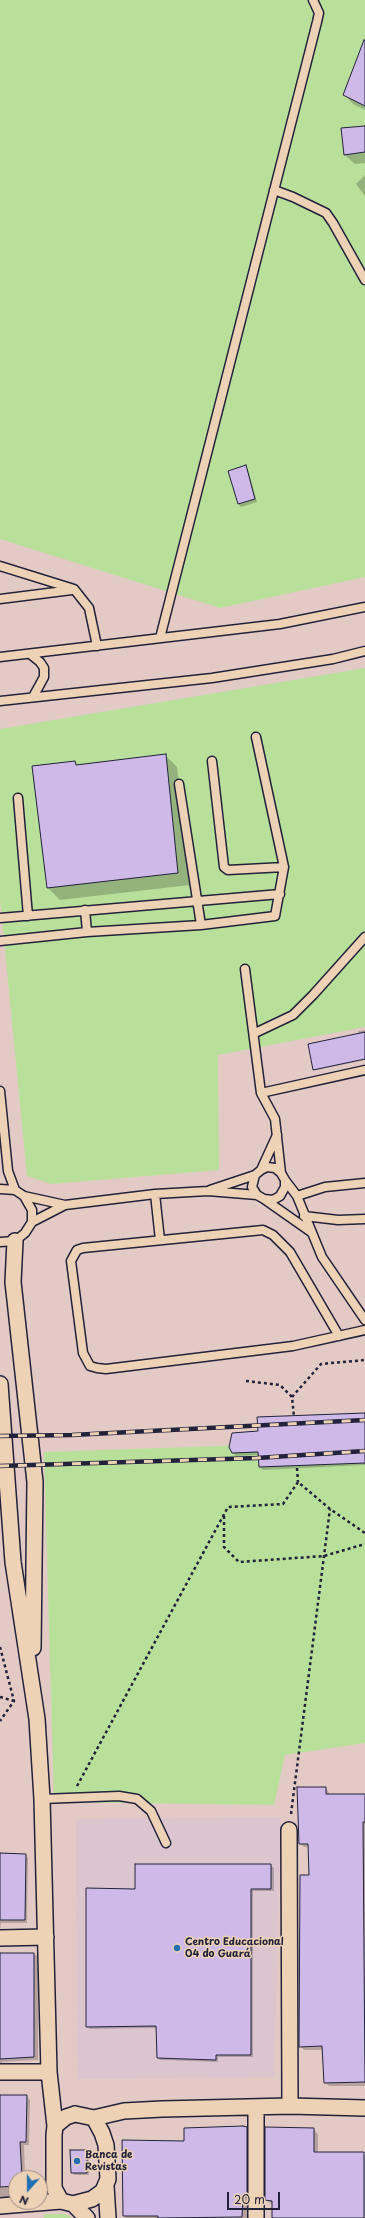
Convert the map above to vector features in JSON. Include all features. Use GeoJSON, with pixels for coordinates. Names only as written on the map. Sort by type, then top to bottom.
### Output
{"type":"FeatureCollection","features":[{"type":"Feature","properties":{"kind":"street"},"geometry":{"type":"LineString","coordinates":[[7,1241],[13,1282],[35,1482],[33,1685]]}},
{"type":"Feature","properties":{"kind":"street"},"geometry":{"type":"LineString","coordinates":[[0,1384],[13,1562],[37,1719],[42,1799],[49,2072],[55,2126],[54,2188],[67,2202],[88,2218]]}},
{"type":"Feature","properties":{"kind":"street"},"geometry":{"type":"LineString","coordinates":[[289,1830],[290,2106]]}},
{"type":"Feature","properties":{"kind":"street"},"geometry":{"type":"LineString","coordinates":[[0,1938],[46,1938]]}},
{"type":"Feature","properties":{"kind":"street"},"geometry":{"type":"LineString","coordinates":[[0,2072],[49,2072]]}},
{"type":"Feature","properties":{"kind":"street"},"geometry":{"type":"LineString","coordinates":[[55,2126],[66,2117],[75,2114],[94,2118],[124,2111],[290,2106],[365,2108]]}},
{"type":"Feature","properties":{"kind":"street"},"geometry":{"type":"LineString","coordinates":[[256,2107],[256,2218]]}},
{"type":"Feature","properties":{"kind":"street"},"geometry":{"type":"LineString","coordinates":[[94,2118],[102,2133],[106,2145],[108,2218]]}},
{"type":"Feature","properties":{"kind":"street"},"geometry":{"type":"LineString","coordinates":[[0,2206],[92,2199],[106,2186]]}},
{"type":"Feature","properties":{"kind":"lane"},"geometry":{"type":"LineString","coordinates":[[160,638],[319,14],[312,0]]}},
{"type":"Feature","properties":{"kind":"lane"},"geometry":{"type":"LineString","coordinates":[[274,190],[293,196],[326,213],[365,280]]}},
{"type":"Feature","properties":{"kind":"lane"},"geometry":{"type":"LineString","coordinates":[[0,566],[74,589],[89,608],[97,646]]}},
{"type":"Feature","properties":{"kind":"lane"},"geometry":{"type":"LineString","coordinates":[[0,599],[74,589]]}},
{"type":"Feature","properties":{"kind":"lane"},"geometry":{"type":"LineString","coordinates":[[0,657],[280,624],[365,607]]}},
{"type":"Feature","properties":{"kind":"lane"},"geometry":{"type":"LineString","coordinates":[[0,701],[212,678],[333,659],[365,651]]}},
{"type":"Feature","properties":{"kind":"lane"},"geometry":{"type":"LineString","coordinates":[[30,654],[40,662],[44,668],[44,677],[32,697]]}},
{"type":"Feature","properties":{"kind":"lane"},"geometry":{"type":"LineString","coordinates":[[0,942],[87,932],[201,925],[275,916],[284,868],[256,737]]}},
{"type":"Feature","properties":{"kind":"lane"},"geometry":{"type":"LineString","coordinates":[[212,761],[224,867],[228,870],[284,868]]}},
{"type":"Feature","properties":{"kind":"lane"},"geometry":{"type":"LineString","coordinates":[[178,784],[201,925]]}},
{"type":"Feature","properties":{"kind":"lane"},"geometry":{"type":"LineString","coordinates":[[18,798],[28,916]]}},
{"type":"Feature","properties":{"kind":"lane"},"geometry":{"type":"LineString","coordinates":[[0,918],[280,894]]}},
{"type":"Feature","properties":{"kind":"lane"},"geometry":{"type":"LineString","coordinates":[[85,910],[87,932]]}},
{"type":"Feature","properties":{"kind":"lane"},"geometry":{"type":"LineString","coordinates":[[255,1034],[293,1014],[313,995],[365,937]]}},
{"type":"Feature","properties":{"kind":"lane"},"geometry":{"type":"LineString","coordinates":[[0,1189],[15,1190],[24,1196],[65,1205],[155,1194],[208,1191],[261,1197],[273,1200],[280,1196],[285,1187],[278,1134],[275,1120],[261,1093],[255,1034],[245,969]]}},
{"type":"Feature","properties":{"kind":"lane"},"geometry":{"type":"LineString","coordinates":[[261,1093],[365,1070]]}},
{"type":"Feature","properties":{"kind":"lane"},"geometry":{"type":"LineString","coordinates":[[0,1091],[8,1171],[15,1190]]}},
{"type":"Feature","properties":{"kind":"lane"},"geometry":{"type":"LineString","coordinates":[[278,1134],[258,1172],[252,1187],[261,1197],[311,1232]]}},
{"type":"Feature","properties":{"kind":"lane"},"geometry":{"type":"LineString","coordinates":[[0,1149],[5,1137]]}},
{"type":"Feature","properties":{"kind":"lane"},"geometry":{"type":"LineString","coordinates":[[208,1191],[258,1172],[267,1167],[275,1168],[283,1176],[297,1196],[322,1257],[365,1320]]}},
{"type":"Feature","properties":{"kind":"lane"},"geometry":{"type":"LineString","coordinates":[[297,1196],[325,1187],[365,1183]]}},
{"type":"Feature","properties":{"kind":"lane"},"geometry":{"type":"LineString","coordinates":[[155,1194],[160,1240]]}},
{"type":"Feature","properties":{"kind":"lane"},"geometry":{"type":"LineString","coordinates":[[7,1241],[25,1234],[32,1222],[32,1210],[24,1196]]}},
{"type":"Feature","properties":{"kind":"lane"},"geometry":{"type":"LineString","coordinates":[[32,1222],[65,1205]]}},
{"type":"Feature","properties":{"kind":"lane"},"geometry":{"type":"LineString","coordinates":[[304,1216],[338,1220],[365,1219]]}},
{"type":"Feature","properties":{"kind":"lane"},"geometry":{"type":"LineString","coordinates":[[339,1336],[290,1252],[267,1232],[255,1229],[84,1248],[77,1250],[71,1261],[83,1353],[90,1366],[106,1369],[293,1346],[339,1336],[365,1330]]}},
{"type":"Feature","properties":{"kind":"lane"},"geometry":{"type":"LineString","coordinates":[[42,1799],[118,1796],[141,1801],[151,1811],[166,1843]]}},
{"type":"Feature","properties":{"kind":"path"},"geometry":{"type":"LineString","coordinates":[[292,1397],[321,1364],[365,1360]]}},
{"type":"Feature","properties":{"kind":"path"},"geometry":{"type":"LineString","coordinates":[[246,1381],[280,1385],[292,1397],[294,1417]]}},
{"type":"Feature","properties":{"kind":"path"},"geometry":{"type":"LineString","coordinates":[[70,1798],[228,1507],[283,1504],[298,1482],[297,1468]]}},
{"type":"Feature","properties":{"kind":"path"},"geometry":{"type":"LineString","coordinates":[[298,1482],[330,1509],[365,1533]]}},
{"type":"Feature","properties":{"kind":"path"},"geometry":{"type":"LineString","coordinates":[[289,1830],[330,1509]]}},
{"type":"Feature","properties":{"kind":"path"},"geometry":{"type":"LineString","coordinates":[[224,1515],[224,1547],[239,1562],[324,1556],[365,1544]]}},
{"type":"Feature","properties":{"kind":"path"},"geometry":{"type":"LineString","coordinates":[[0,1647],[14,1701],[0,1721]]}},
{"type":"Feature","properties":{"kind":"path"},"geometry":{"type":"LineString","coordinates":[[0,1697],[14,1701]]}},
{"type":"Feature","properties":{"kind":"shaded area","name":"Centro Educacional 04 do Guará"},"geometry":{"type":"Polygon","coordinates":[[[281,1817],[274,2077],[77,2079],[76,1819],[281,1817]]]}},
{"type":"Feature","properties":{"kind":"green space"},"geometry":{"type":"Polygon","coordinates":[[[0,0],[365,0],[365,577],[220,608],[0,539],[0,0]]]}},
{"type":"Feature","properties":{"kind":"green space"},"geometry":{"type":"Polygon","coordinates":[[[365,668],[365,1027],[218,1055],[219,1170],[51,1184],[27,1176],[0,899],[0,729],[365,668]]]}},
{"type":"Feature","properties":{"kind":"green space"},"geometry":{"type":"Polygon","coordinates":[[[365,1441],[365,1743],[285,1755],[274,1805],[54,1802],[44,1452],[365,1441]]]}},
{"type":"Feature","properties":{"kind":"green space"},"geometry":{"type":"Polygon","coordinates":[[[44,2214],[66,2214],[72,2218],[44,2218],[44,2214]]]}},
{"type":"Feature","properties":{"kind":"building"},"geometry":{"type":"Polygon","coordinates":[[[365,40],[365,106],[343,95],[365,40]]]}},
{"type":"Feature","properties":{"kind":"building"},"geometry":{"type":"Polygon","coordinates":[[[365,126],[365,152],[344,155],[341,128],[365,126]]]}},
{"type":"Feature","properties":{"kind":"building"},"geometry":{"type":"Polygon","coordinates":[[[246,465],[255,499],[238,504],[228,471],[246,465]]]}},
{"type":"Feature","properties":{"kind":"building"},"geometry":{"type":"Polygon","coordinates":[[[166,754],[178,873],[47,888],[32,766],[75,761],[76,765],[166,754]]]}},
{"type":"Feature","properties":{"kind":"building"},"geometry":{"type":"Polygon","coordinates":[[[365,1032],[365,1059],[313,1070],[308,1044],[365,1032]]]}},
{"type":"Feature","properties":{"kind":"building"},"geometry":{"type":"Polygon","coordinates":[[[365,1413],[365,1463],[259,1467],[258,1452],[232,1453],[229,1447],[232,1433],[258,1431],[257,1417],[365,1413]]]}},
{"type":"Feature","properties":{"kind":"building"},"geometry":{"type":"Polygon","coordinates":[[[297,1787],[326,1787],[326,1794],[365,1794],[365,1822],[363,1822],[365,2082],[324,2083],[322,2046],[299,2047],[300,1875],[309,1875],[308,1844],[299,1844],[297,1787]]]}},
{"type":"Feature","properties":{"kind":"building"},"geometry":{"type":"Polygon","coordinates":[[[0,1853],[26,1854],[25,1920],[0,1920],[0,1853]]]}},
{"type":"Feature","properties":{"kind":"building"},"geometry":{"type":"Polygon","coordinates":[[[135,1864],[271,1864],[271,1889],[251,1889],[251,2055],[216,2055],[216,2060],[157,2058],[156,2026],[86,2027],[86,1888],[135,1889],[135,1864]]]}},
{"type":"Feature","properties":{"kind":"building"},"geometry":{"type":"Polygon","coordinates":[[[0,1953],[34,1953],[34,2057],[0,2059],[0,1953]]]}},
{"type":"Feature","properties":{"kind":"building"},"geometry":{"type":"Polygon","coordinates":[[[0,2095],[27,2095],[26,2142],[20,2142],[22,2170],[8,2170],[8,2186],[0,2187],[0,2095]]]}},
{"type":"Feature","properties":{"kind":"building"},"geometry":{"type":"Polygon","coordinates":[[[247,2127],[247,2197],[243,2197],[242,2217],[158,2218],[158,2216],[123,2216],[122,2140],[184,2141],[184,2128],[247,2127]]]}},
{"type":"Feature","properties":{"kind":"building"},"geometry":{"type":"Polygon","coordinates":[[[265,2127],[314,2128],[314,2152],[364,2152],[364,2218],[272,2218],[272,2201],[265,2200],[265,2127]]]}},
{"type":"Feature","properties":{"kind":"building"},"geometry":{"type":"Polygon","coordinates":[[[70,2150],[87,2150],[87,2173],[71,2173],[70,2150]]]}},
{"type":"Feature","properties":{"kind":"railway"},"geometry":{"type":"LineString","coordinates":[[0,1436],[72,1435],[365,1420]]}},
{"type":"Feature","properties":{"kind":"railway"},"geometry":{"type":"LineString","coordinates":[[0,1466],[257,1458],[365,1451]]}},
{"type":"Feature","properties":{"kind":"place","name":"Centro Educacional 04 do Guará"},"geometry":{"type":"Point","coordinates":[177,1948]}},
{"type":"Feature","properties":{"kind":"place","name":"Banca de Revistas"},"geometry":{"type":"Point","coordinates":[77,2161]}}]}
